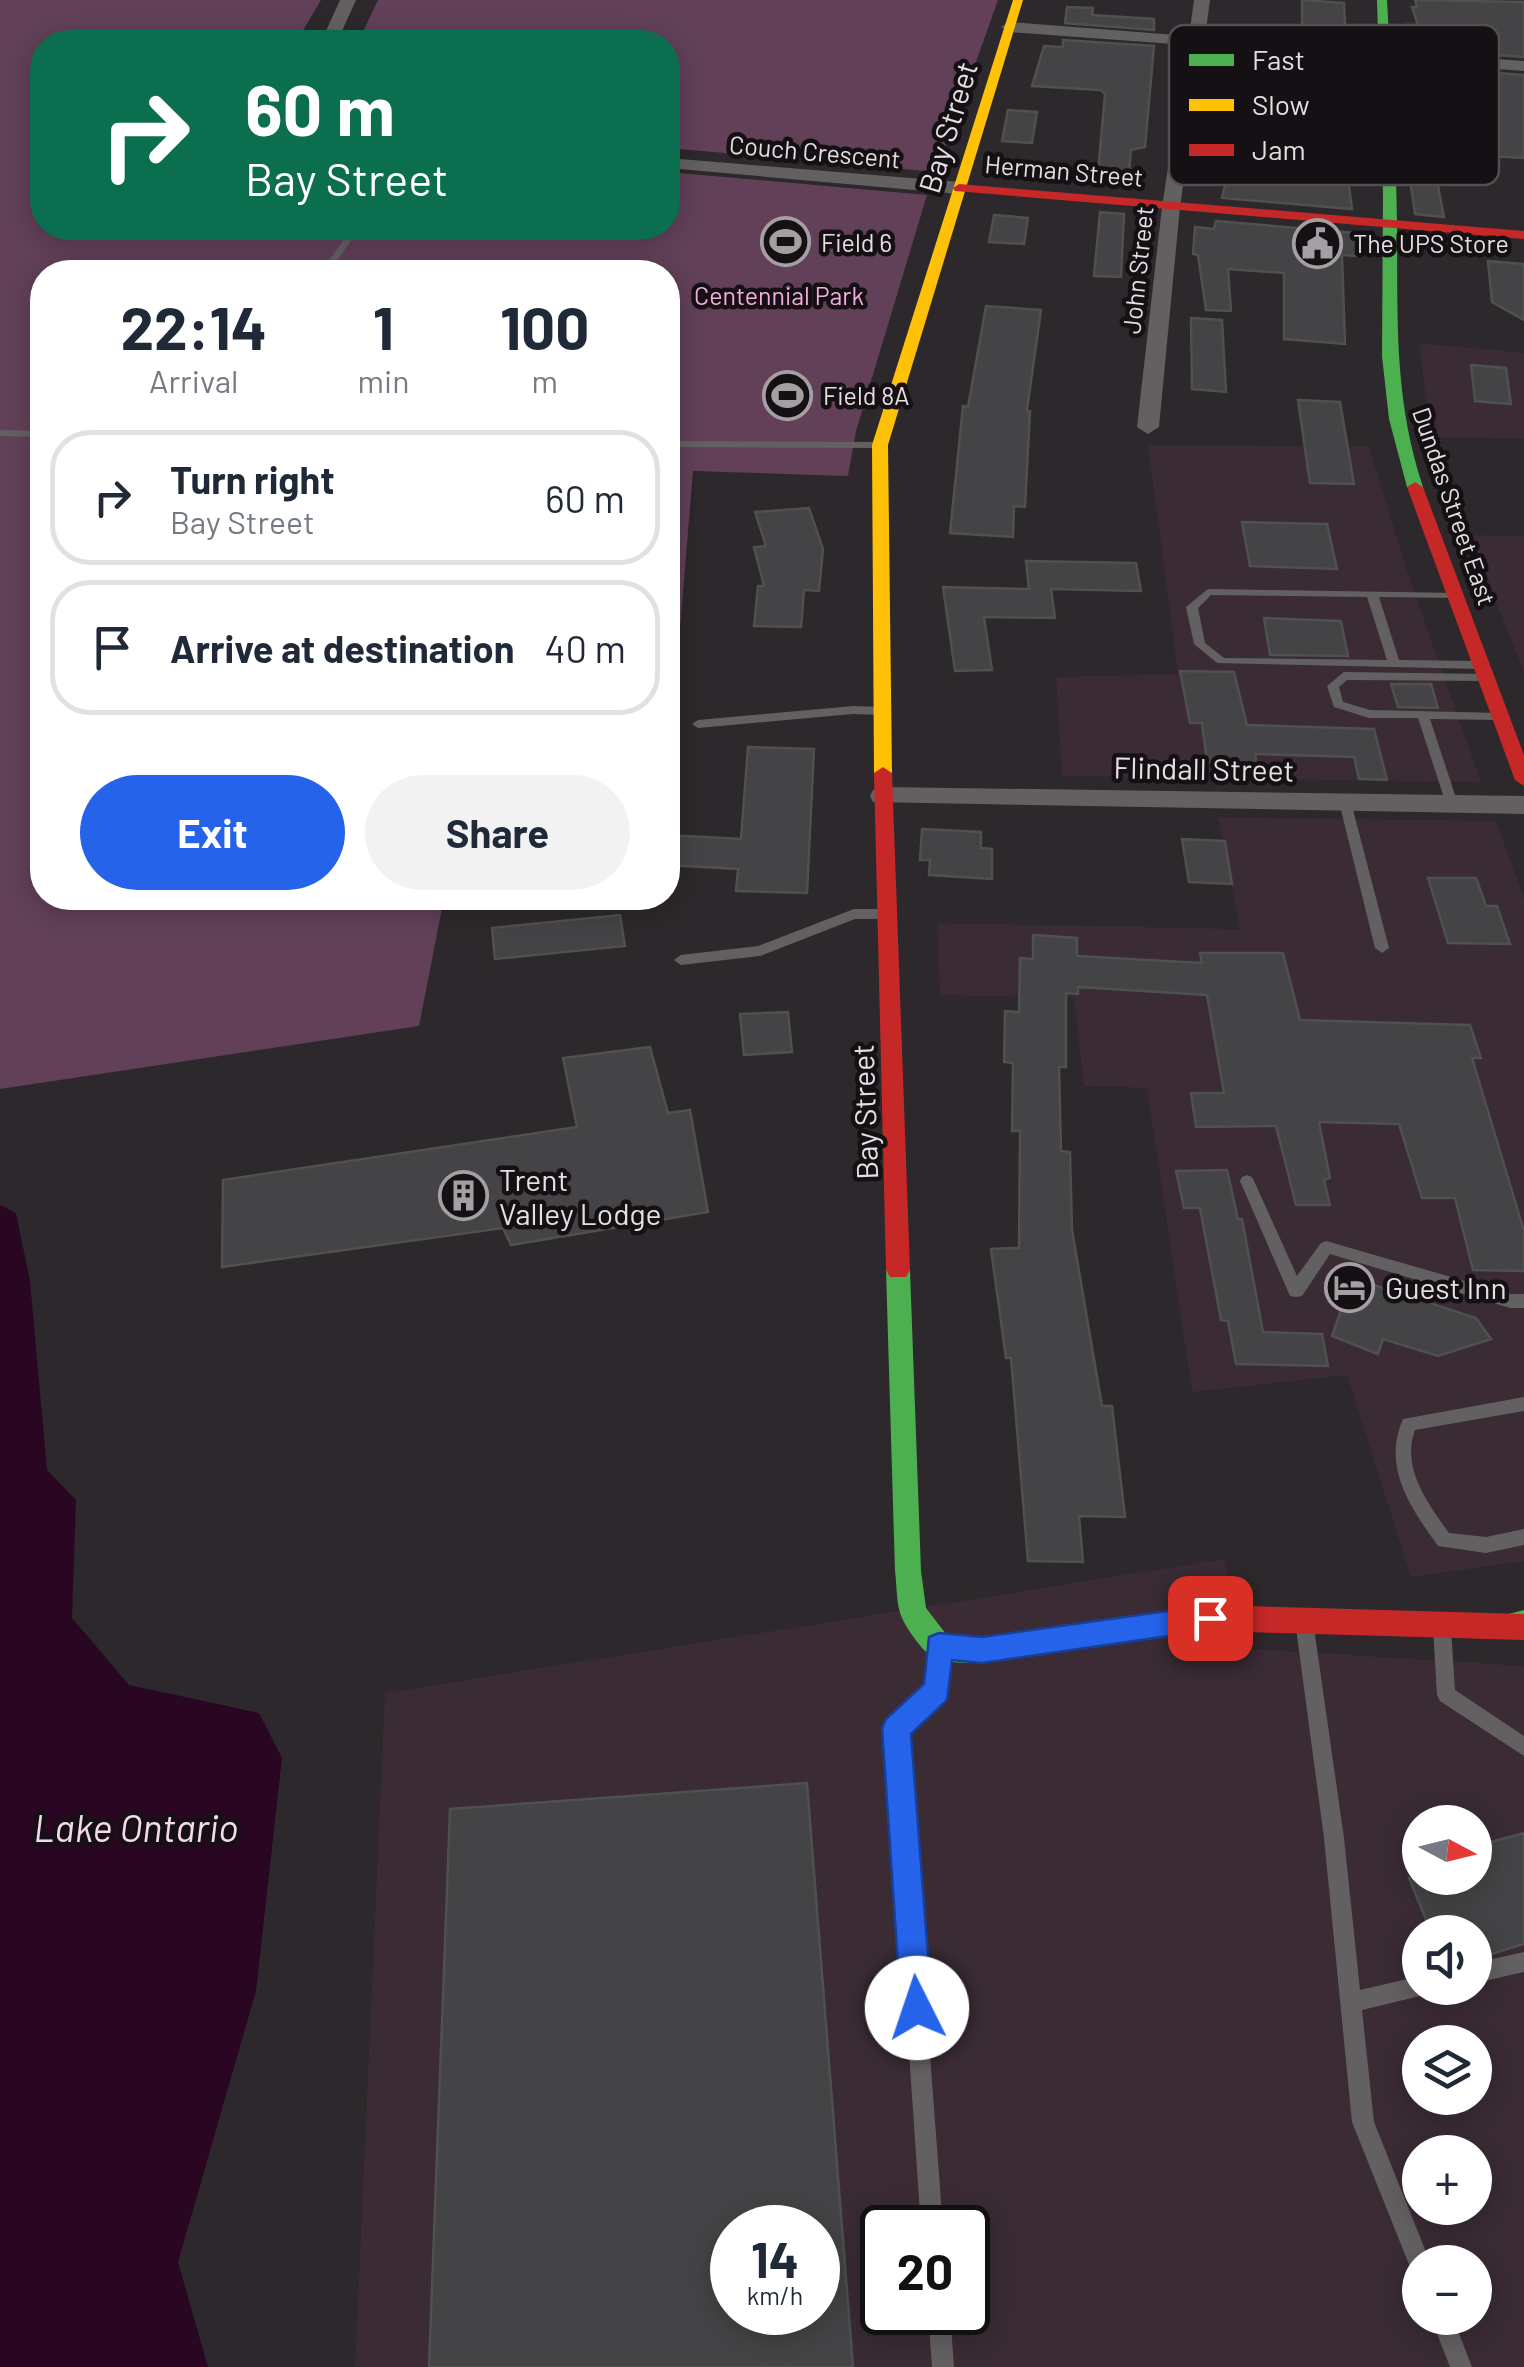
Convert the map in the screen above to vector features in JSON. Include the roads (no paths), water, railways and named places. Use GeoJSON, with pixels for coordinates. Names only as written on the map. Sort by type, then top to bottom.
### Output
{"type":"FeatureCollection","features":[{"type":"Feature","properties":{"kind":"street"},"geometry":{"type":"LineString","coordinates":[[334,30],[348,0]]}},
{"type":"Feature","properties":{"kind":"street","name":"Bay Street"},"geometry":{"type":"LineString","coordinates":[[939,1646],[914,1613],[908,1571],[883,796],[880,445],[1018,0]]}},
{"type":"Feature","properties":{"kind":"street","name":"John Street"},"geometry":{"type":"LineString","coordinates":[[1198,25],[1202,0]]}},
{"type":"Feature","properties":{"kind":"street","name":"Dundas Street East"},"geometry":{"type":"LineString","coordinates":[[1382,0],[1383,25]]}},
{"type":"Feature","properties":{"kind":"street"},"geometry":{"type":"LineString","coordinates":[[1009,27],[1169,39]]}},
{"type":"Feature","properties":{"kind":"street"},"geometry":{"type":"LineString","coordinates":[[1499,64],[1524,66]]}},
{"type":"Feature","properties":{"kind":"street","name":"Couch Crescent"},"geometry":{"type":"LineString","coordinates":[[680,164],[959,188]]}},
{"type":"Feature","properties":{"kind":"street","name":"John Street"},"geometry":{"type":"LineString","coordinates":[[1148,427],[1174,185]]}},
{"type":"Feature","properties":{"kind":"street","name":"Dundas Street East"},"geometry":{"type":"LineString","coordinates":[[1389,185],[1387,360],[1392,412],[1406,466],[1524,780]]}},
{"type":"Feature","properties":{"kind":"street","name":"Herman Street"},"geometry":{"type":"LineString","coordinates":[[959,188],[1524,235]]}},
{"type":"Feature","properties":{"kind":"street","name":"Flindall Street"},"geometry":{"type":"LineString","coordinates":[[883,796],[1524,805]]}},
{"type":"Feature","properties":{"kind":"street"},"geometry":{"type":"LineString","coordinates":[[939,1646],[982,1650],[1210,1618],[1518,1626]]}},
{"type":"Feature","properties":{"kind":"lane"},"geometry":{"type":"LineString","coordinates":[[0,432],[30,433]]}},
{"type":"Feature","properties":{"kind":"lane"},"geometry":{"type":"LineString","coordinates":[[680,444],[880,445]]}},
{"type":"Feature","properties":{"kind":"lane"},"geometry":{"type":"LineString","coordinates":[[1455,595],[1208,592],[1192,606],[1200,644],[1221,661],[1394,664],[1483,671]]}},
{"type":"Feature","properties":{"kind":"lane"},"geometry":{"type":"LineString","coordinates":[[1372,594],[1394,664]]}},
{"type":"Feature","properties":{"kind":"lane"},"geometry":{"type":"LineString","coordinates":[[1483,671],[1344,676],[1333,686],[1338,704],[1368,714],[1500,716]]}},
{"type":"Feature","properties":{"kind":"lane"},"geometry":{"type":"LineString","coordinates":[[698,724],[853,710],[882,711]]}},
{"type":"Feature","properties":{"kind":"lane"},"geometry":{"type":"LineString","coordinates":[[1423,715],[1452,804]]}},
{"type":"Feature","properties":{"kind":"lane"},"geometry":{"type":"LineString","coordinates":[[1345,802],[1382,948]]}},
{"type":"Feature","properties":{"kind":"lane"},"geometry":{"type":"LineString","coordinates":[[681,960],[760,952],[854,914],[887,914]]}},
{"type":"Feature","properties":{"kind":"lane"},"geometry":{"type":"LineString","coordinates":[[1247,1181],[1296,1290],[1326,1246],[1510,1302],[1524,1301]]}},
{"type":"Feature","properties":{"kind":"lane"},"geometry":{"type":"LineString","coordinates":[[1524,1404],[1409,1424],[1400,1440],[1403,1462],[1420,1507],[1444,1540],[1486,1545],[1524,1537]]}},
{"type":"Feature","properties":{"kind":"lane"},"geometry":{"type":"LineString","coordinates":[[1304,1621],[1333,1825],[1363,2122],[1412,2245]]}},
{"type":"Feature","properties":{"kind":"lane"},"geometry":{"type":"LineString","coordinates":[[1442,1624],[1446,1694],[1524,1747]]}},
{"type":"Feature","properties":{"kind":"lane"},"geometry":{"type":"LineString","coordinates":[[930,2205],[896,1728],[938,1690],[939,1646]]}},
{"type":"Feature","properties":{"kind":"lane"},"geometry":{"type":"LineString","coordinates":[[1492,1970],[1524,1962]]}},
{"type":"Feature","properties":{"kind":"lane"},"geometry":{"type":"LineString","coordinates":[[1351,2002],[1402,1990]]}},
{"type":"Feature","properties":{"kind":"lane"},"geometry":{"type":"LineString","coordinates":[[941,2335],[943,2367]]}},
{"type":"Feature","properties":{"kind":"lane"},"geometry":{"type":"LineString","coordinates":[[1449,2335],[1462,2367]]}},
{"type":"Feature","properties":{"kind":"water","name":"Lake Ontario"},"geometry":{"type":"Polygon","coordinates":[[[0,1205],[16,1213],[30,1281],[47,1470],[76,1500],[72,1618],[129,1685],[259,1713],[282,1758],[256,1991],[178,2262],[208,2367],[0,2367],[0,1205]]]}},
{"type":"Feature","properties":{"kind":"place","name":"Field 6"},"geometry":{"type":"Point","coordinates":[786,242]}},
{"type":"Feature","properties":{"kind":"place","name":"The UPS Store"},"geometry":{"type":"Point","coordinates":[1318,243]}},
{"type":"Feature","properties":{"kind":"place","name":"Field 8A"},"geometry":{"type":"Point","coordinates":[788,395]}},
{"type":"Feature","properties":{"kind":"place","name":"Trent Valley Lodge"},"geometry":{"type":"Point","coordinates":[464,1196]}},
{"type":"Feature","properties":{"kind":"place","name":"Guest Inn"},"geometry":{"type":"Point","coordinates":[1350,1287]}},
{"type":"Feature","properties":{"kind":"park label","name":"Centennial Park"},"geometry":{"type":"Point","coordinates":[779,295]}}]}
